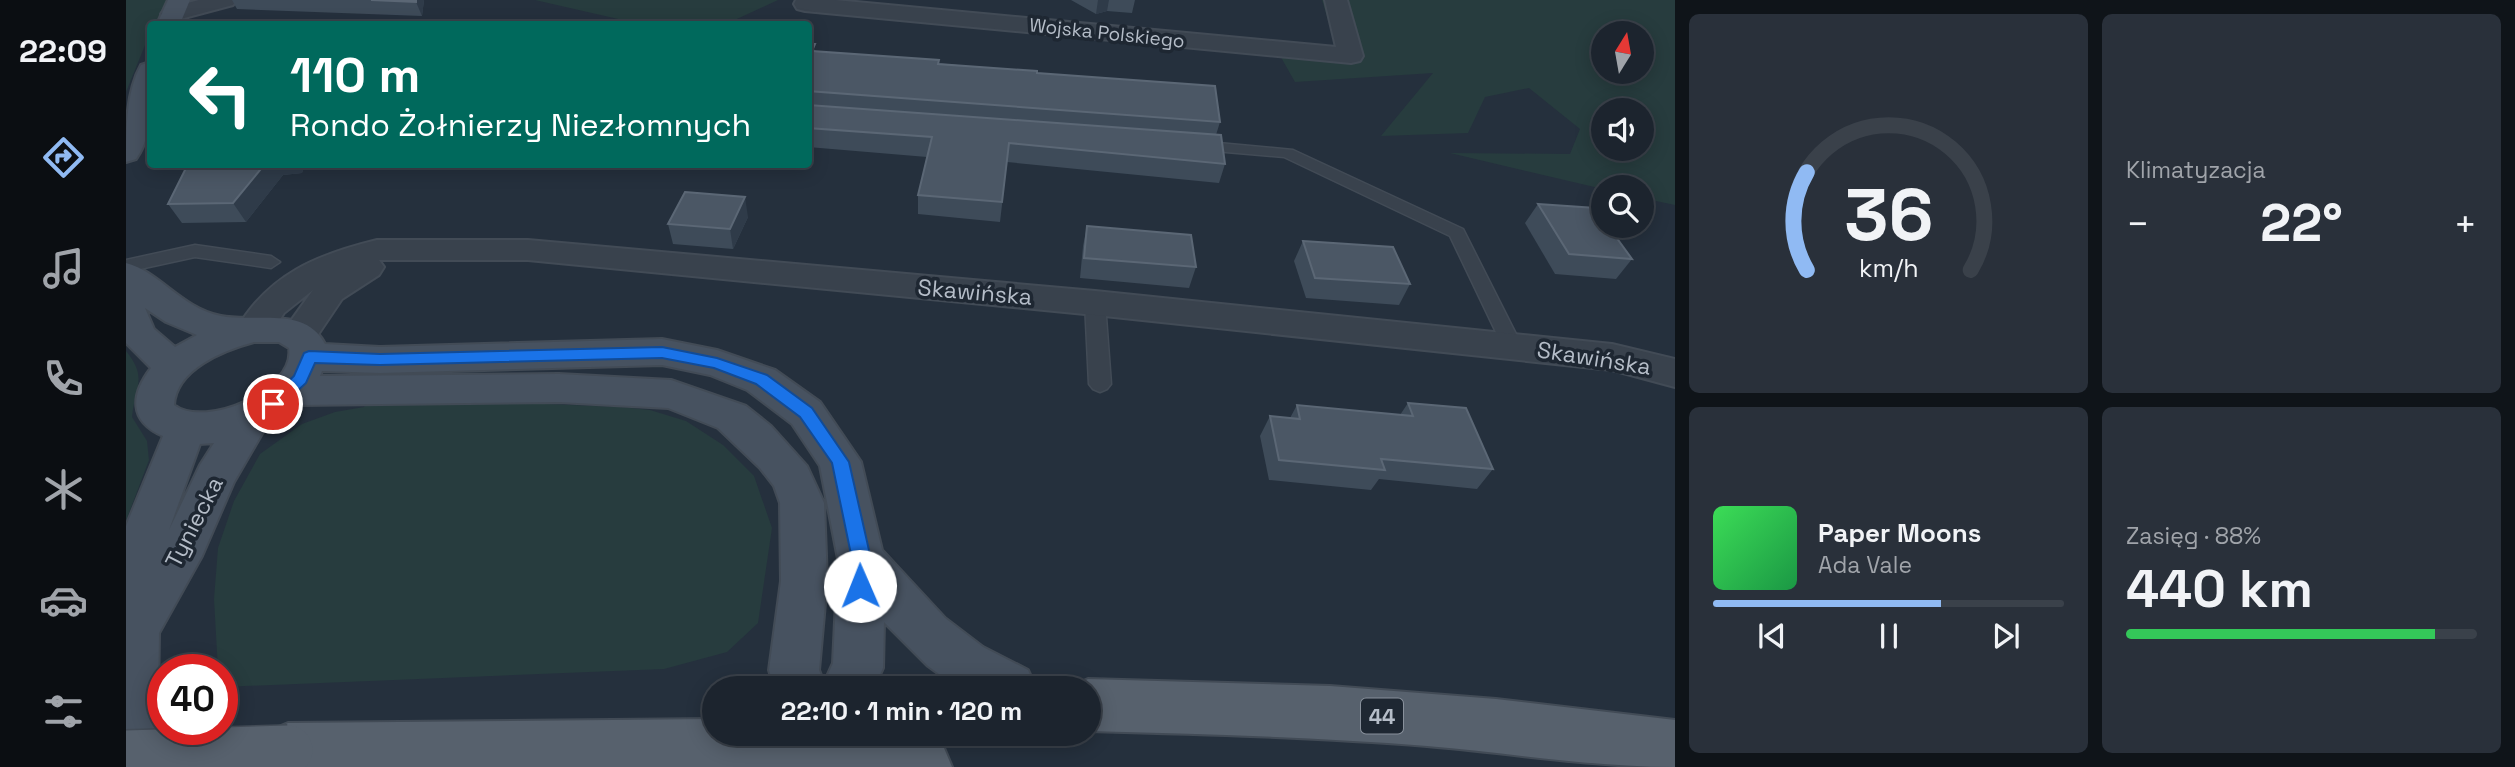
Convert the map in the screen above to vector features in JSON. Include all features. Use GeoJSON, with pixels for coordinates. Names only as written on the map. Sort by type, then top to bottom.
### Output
{"type":"FeatureCollection","features":[{"type":"Feature","properties":{"kind":"main road","name":"44"},"geometry":{"type":"LineString","coordinates":[[1101,705],[1330,712],[1496,725],[1675,747]]}},
{"type":"Feature","properties":{"kind":"main road"},"geometry":{"type":"LineString","coordinates":[[126,755],[702,739]]}},
{"type":"Feature","properties":{"kind":"main road"},"geometry":{"type":"LineString","coordinates":[[857,746],[925,767]]}},
{"type":"Feature","properties":{"kind":"street"},"geometry":{"type":"LineString","coordinates":[[174,13],[225,0]]}},
{"type":"Feature","properties":{"kind":"street","name":"Wojska Polskiego"},"geometry":{"type":"LineString","coordinates":[[806,4],[1350,56],[1336,0]]}},
{"type":"Feature","properties":{"kind":"street"},"geometry":{"type":"LineString","coordinates":[[126,153],[147,80]]}},
{"type":"Feature","properties":{"kind":"street","name":"Skawińska"},"geometry":{"type":"LineString","coordinates":[[248,331],[292,287],[327,266],[377,250],[528,250],[1095,303],[1512,346],[1612,357],[1675,373]]}},
{"type":"Feature","properties":{"kind":"street","name":"Skawińska"},"geometry":{"type":"LineString","coordinates":[[299,361],[331,291],[361,268],[438,250]]}},
{"type":"Feature","properties":{"kind":"street"},"geometry":{"type":"LineString","coordinates":[[126,274],[181,318],[211,328],[281,330],[299,361],[365,388],[559,388],[671,394],[732,417],[775,456],[792,478],[802,503],[804,581],[794,670],[796,676]]}},
{"type":"Feature","properties":{"kind":"street"},"geometry":{"type":"LineString","coordinates":[[126,298],[128,315],[142,342],[175,366]]}},
{"type":"Feature","properties":{"kind":"street"},"geometry":{"type":"LineString","coordinates":[[248,331],[195,352],[175,366],[161,382],[155,398],[156,412],[167,423],[206,429],[253,415],[299,361],[662,352],[728,367],[761,380],[806,413],[840,462],[861,559],[858,668],[854,676]]}},
{"type":"Feature","properties":{"kind":"street","name":"Tyniecka"},"geometry":{"type":"LineString","coordinates":[[135,629],[186,542],[215,477],[253,415]]}},
{"type":"Feature","properties":{"kind":"street","name":"Tyniecka"},"geometry":{"type":"LineString","coordinates":[[130,767],[135,629],[146,532],[186,428]]}},
{"type":"Feature","properties":{"kind":"street"},"geometry":{"type":"LineString","coordinates":[[861,559],[909,619],[982,676]]}},
{"type":"Feature","properties":{"kind":"lane","name":"Skawińska"},"geometry":{"type":"LineString","coordinates":[[1178,145],[1287,153],[1457,233],[1512,346]]}},
{"type":"Feature","properties":{"kind":"lane"},"geometry":{"type":"LineString","coordinates":[[126,266],[195,251],[271,262]]}},
{"type":"Feature","properties":{"kind":"lane"},"geometry":{"type":"LineString","coordinates":[[1095,303],[1100,384]]}},
{"type":"Feature","properties":{"kind":"green space"},"geometry":{"type":"Polygon","coordinates":[[[126,0],[167,0],[156,21],[147,21],[147,40],[126,92],[126,0]]]}},
{"type":"Feature","properties":{"kind":"green space"},"geometry":{"type":"Polygon","coordinates":[[[535,0],[778,0],[732,21],[627,21],[535,0]]]}},
{"type":"Feature","properties":{"kind":"green space"},"geometry":{"type":"Polygon","coordinates":[[[1322,0],[1675,0],[1675,205],[1654,201],[1654,175],[1591,175],[1591,186],[1450,153],[1570,154],[1580,129],[1529,88],[1485,97],[1468,133],[1381,136],[1433,73],[1295,82],[1274,45],[1337,50],[1322,0]]]}},
{"type":"Feature","properties":{"kind":"green space"},"geometry":{"type":"Polygon","coordinates":[[[126,351],[137,368],[138,376],[132,417],[147,441],[149,460],[126,521],[126,351]]]}},
{"type":"Feature","properties":{"kind":"green space"},"geometry":{"type":"Polygon","coordinates":[[[370,397],[620,407],[650,410],[686,421],[723,445],[754,476],[772,528],[758,623],[727,652],[664,669],[238,686],[238,654],[217,654],[214,599],[218,548],[234,501],[260,454],[302,424],[335,412],[364,407],[370,397]]]}},
{"type":"Feature","properties":{"kind":"building"},"geometry":{"type":"Polygon","coordinates":[[[371,0],[416,0],[416,2],[371,0]]]}},
{"type":"Feature","properties":{"kind":"building"},"geometry":{"type":"Polygon","coordinates":[[[812,51],[939,60],[938,64],[1037,73],[1215,86],[1220,122],[812,91],[812,51]]]}},
{"type":"Feature","properties":{"kind":"building"},"geometry":{"type":"Polygon","coordinates":[[[812,105],[1221,135],[1225,164],[1009,143],[1002,202],[918,195],[932,137],[812,128],[812,105]]]}},
{"type":"Feature","properties":{"kind":"building"},"geometry":{"type":"Polygon","coordinates":[[[186,168],[262,168],[233,203],[168,204],[186,168]]]}},
{"type":"Feature","properties":{"kind":"building"},"geometry":{"type":"Polygon","coordinates":[[[685,192],[745,197],[730,229],[668,224],[685,192]]]}},
{"type":"Feature","properties":{"kind":"building"},"geometry":{"type":"Polygon","coordinates":[[[1538,204],[1591,208],[1591,238],[1617,238],[1632,259],[1569,254],[1538,204]]]}},
{"type":"Feature","properties":{"kind":"building"},"geometry":{"type":"Polygon","coordinates":[[[1087,226],[1191,235],[1196,267],[1084,258],[1087,226]]]}},
{"type":"Feature","properties":{"kind":"building"},"geometry":{"type":"Polygon","coordinates":[[[1303,241],[1393,247],[1410,284],[1315,278],[1303,241]]]}},
{"type":"Feature","properties":{"kind":"building"},"geometry":{"type":"Polygon","coordinates":[[[1408,403],[1466,408],[1493,469],[1381,459],[1385,470],[1279,460],[1270,416],[1300,419],[1297,405],[1413,416],[1408,403]]]}},
{"type":"Feature","properties":{"kind":"route"},"geometry":{"type":"LineString","coordinates":[[273,404],[301,379],[309,357],[380,360],[662,352],[717,363],[761,380],[806,413],[840,462],[861,559],[860,586]]}}]}
